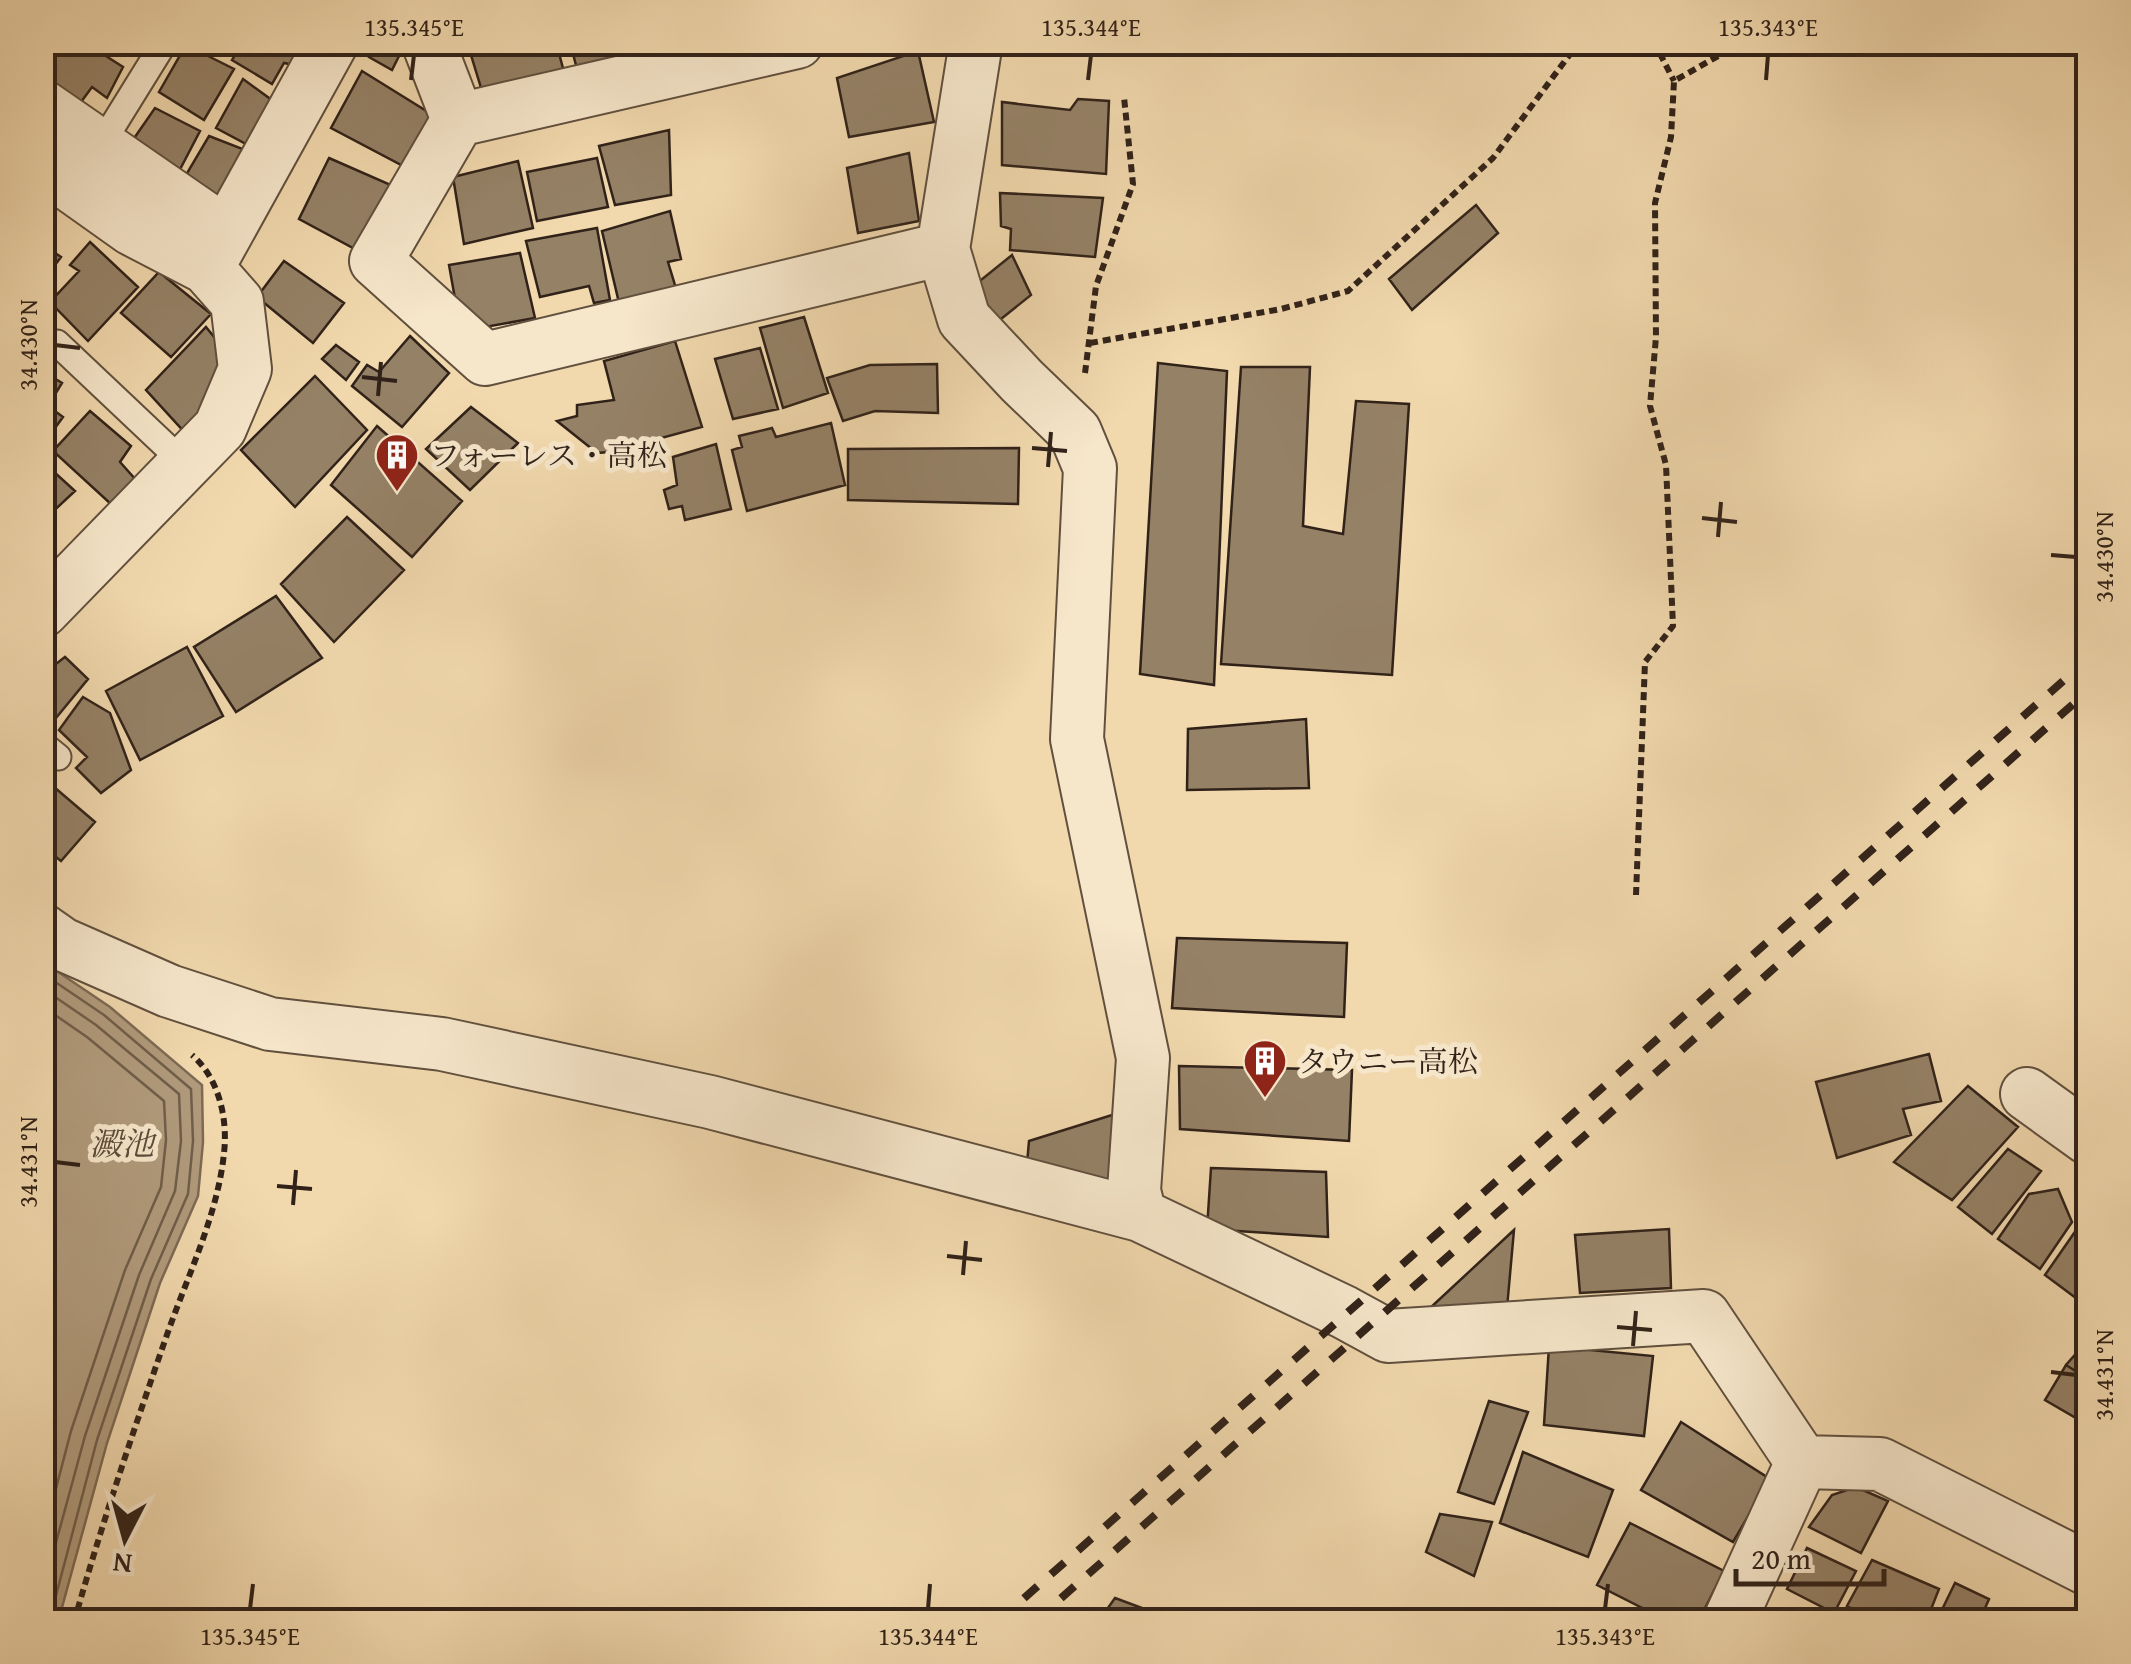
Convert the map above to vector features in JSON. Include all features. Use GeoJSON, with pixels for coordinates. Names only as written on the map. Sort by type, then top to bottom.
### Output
{"type":"FeatureCollection","features":[{"type":"Feature","properties":{"kind":"street"},"geometry":{"type":"LineString","coordinates":[[217,250],[332,42]]}},
{"type":"Feature","properties":{"kind":"street"},"geometry":{"type":"LineString","coordinates":[[428,42],[458,120]]}},
{"type":"Feature","properties":{"kind":"street"},"geometry":{"type":"LineString","coordinates":[[797,42],[458,120],[376,261],[485,359],[942,249]]}},
{"type":"Feature","properties":{"kind":"street"},"geometry":{"type":"LineString","coordinates":[[976,42],[942,249],[964,319],[1075,432],[1090,468],[1077,739],[1143,1058],[1134,1191],[1140,1215]]}},
{"type":"Feature","properties":{"kind":"street"},"geometry":{"type":"LineString","coordinates":[[42,106],[99,148],[217,250],[237,302],[245,369],[220,428],[42,611]]}},
{"type":"Feature","properties":{"kind":"street"},"geometry":{"type":"LineString","coordinates":[[42,165],[132,229],[217,250]]}},
{"type":"Feature","properties":{"kind":"street"},"geometry":{"type":"LineString","coordinates":[[42,930],[62,944],[169,991],[270,1024],[442,1044],[710,1102],[1140,1215],[1388,1336],[1704,1316],[1802,1462]]}},
{"type":"Feature","properties":{"kind":"street"},"geometry":{"type":"LineString","coordinates":[[2027,1094],[2088,1138]]}},
{"type":"Feature","properties":{"kind":"street"},"geometry":{"type":"LineString","coordinates":[[1802,1462],[1880,1464],[2084,1555]]}},
{"type":"Feature","properties":{"kind":"street"},"geometry":{"type":"LineString","coordinates":[[1729,1622],[1802,1462]]}},
{"type":"Feature","properties":{"kind":"lane"},"geometry":{"type":"LineString","coordinates":[[99,148],[164,43]]}},
{"type":"Feature","properties":{"kind":"lane"},"geometry":{"type":"LineString","coordinates":[[57,343],[124,388],[185,464]]}},
{"type":"Feature","properties":{"kind":"path"},"geometry":{"type":"LineString","coordinates":[[1090,343],[1281,309],[1348,291],[1493,158],[1579,42]]}},
{"type":"Feature","properties":{"kind":"path"},"geometry":{"type":"LineString","coordinates":[[1636,895],[1645,662],[1673,626],[1666,465],[1650,406],[1656,337],[1655,203],[1671,137],[1674,81],[1654,42]]}},
{"type":"Feature","properties":{"kind":"path"},"geometry":{"type":"LineString","coordinates":[[1674,81],[1743,42]]}},
{"type":"Feature","properties":{"kind":"path"},"geometry":{"type":"LineString","coordinates":[[1075,432],[1096,286],[1133,184],[1124,97]]}},
{"type":"Feature","properties":{"kind":"path"},"geometry":{"type":"LineString","coordinates":[[74,1622],[102,1522],[207,1224],[224,1154],[224,1110],[203,1064],[189,1052]]}},
{"type":"Feature","properties":{"kind":"water","name":"澱池"},"geometry":{"type":"Polygon","coordinates":[[[42,961],[110,1007],[202,1085],[203,1142],[198,1196],[160,1283],[107,1443],[58,1622],[42,1621],[42,961]]]}},
{"type":"Feature","properties":{"kind":"building"},"geometry":{"type":"Polygon","coordinates":[[[64,42],[84,42],[123,67],[107,98],[92,87],[81,102],[43,80],[64,42]]]}},
{"type":"Feature","properties":{"kind":"building"},"geometry":{"type":"Polygon","coordinates":[[[243,42],[305,42],[294,65],[284,63],[272,84],[232,60],[243,42]]]}},
{"type":"Feature","properties":{"kind":"building"},"geometry":{"type":"Polygon","coordinates":[[[377,42],[406,42],[392,70],[369,57],[377,42]]]}},
{"type":"Feature","properties":{"kind":"building"},"geometry":{"type":"Polygon","coordinates":[[[467,42],[556,42],[564,72],[482,91],[467,42]]]}},
{"type":"Feature","properties":{"kind":"building"},"geometry":{"type":"Polygon","coordinates":[[[570,42],[672,42],[673,49],[578,73],[570,42]]]}},
{"type":"Feature","properties":{"kind":"building"},"geometry":{"type":"Polygon","coordinates":[[[186,45],[234,69],[204,120],[159,92],[186,45]]]}},
{"type":"Feature","properties":{"kind":"building"},"geometry":{"type":"Polygon","coordinates":[[[918,51],[934,122],[849,137],[837,78],[918,51]]]}},
{"type":"Feature","properties":{"kind":"building"},"geometry":{"type":"Polygon","coordinates":[[[362,71],[436,117],[407,168],[331,128],[362,71]]]}},
{"type":"Feature","properties":{"kind":"building"},"geometry":{"type":"Polygon","coordinates":[[[243,79],[280,106],[259,151],[216,128],[243,79]]]}},
{"type":"Feature","properties":{"kind":"building"},"geometry":{"type":"Polygon","coordinates":[[[1078,99],[1109,101],[1106,174],[1002,165],[1002,102],[1070,110],[1078,99]]]}},
{"type":"Feature","properties":{"kind":"building"},"geometry":{"type":"Polygon","coordinates":[[[155,108],[200,131],[175,179],[128,147],[155,108]]]}},
{"type":"Feature","properties":{"kind":"building"},"geometry":{"type":"Polygon","coordinates":[[[669,130],[671,195],[615,205],[599,146],[669,130]]]}},
{"type":"Feature","properties":{"kind":"building"},"geometry":{"type":"Polygon","coordinates":[[[209,136],[258,155],[226,215],[180,185],[209,136]]]}},
{"type":"Feature","properties":{"kind":"building"},"geometry":{"type":"Polygon","coordinates":[[[909,153],[919,221],[858,233],[847,168],[909,153]]]}},
{"type":"Feature","properties":{"kind":"building"},"geometry":{"type":"Polygon","coordinates":[[[329,158],[400,189],[366,255],[299,219],[329,158]]]}},
{"type":"Feature","properties":{"kind":"building"},"geometry":{"type":"Polygon","coordinates":[[[597,158],[608,207],[537,221],[527,172],[597,158]]]}},
{"type":"Feature","properties":{"kind":"building"},"geometry":{"type":"Polygon","coordinates":[[[518,161],[533,228],[464,244],[453,177],[518,161]]]}},
{"type":"Feature","properties":{"kind":"building"},"geometry":{"type":"Polygon","coordinates":[[[1000,193],[1103,198],[1095,257],[1010,250],[1011,229],[1001,226],[1000,193]]]}},
{"type":"Feature","properties":{"kind":"building"},"geometry":{"type":"Polygon","coordinates":[[[1476,205],[1498,233],[1412,310],[1389,279],[1476,205]]]}},
{"type":"Feature","properties":{"kind":"building"},"geometry":{"type":"Polygon","coordinates":[[[670,211],[681,259],[668,262],[678,295],[620,307],[602,231],[670,211]]]}},
{"type":"Feature","properties":{"kind":"building"},"geometry":{"type":"Polygon","coordinates":[[[597,228],[610,300],[594,303],[589,286],[540,297],[526,241],[597,228]]]}},
{"type":"Feature","properties":{"kind":"building"},"geometry":{"type":"Polygon","coordinates":[[[90,242],[138,287],[88,341],[50,302],[79,271],[70,265],[90,242]]]}},
{"type":"Feature","properties":{"kind":"building"},"geometry":{"type":"Polygon","coordinates":[[[42,244],[61,257],[42,282],[42,244]]]}},
{"type":"Feature","properties":{"kind":"building"},"geometry":{"type":"Polygon","coordinates":[[[520,253],[535,318],[474,329],[457,310],[449,265],[520,253]]]}},
{"type":"Feature","properties":{"kind":"building"},"geometry":{"type":"Polygon","coordinates":[[[1012,255],[1031,295],[996,323],[976,284],[1012,255]]]}},
{"type":"Feature","properties":{"kind":"building"},"geometry":{"type":"Polygon","coordinates":[[[284,261],[344,303],[313,343],[257,297],[284,261]]]}},
{"type":"Feature","properties":{"kind":"building"},"geometry":{"type":"Polygon","coordinates":[[[159,272],[211,314],[171,357],[121,313],[159,272]]]}},
{"type":"Feature","properties":{"kind":"building"},"geometry":{"type":"Polygon","coordinates":[[[804,317],[828,393],[783,408],[760,328],[804,317]]]}},
{"type":"Feature","properties":{"kind":"building"},"geometry":{"type":"Polygon","coordinates":[[[206,327],[231,358],[189,437],[146,390],[206,327]]]}},
{"type":"Feature","properties":{"kind":"building"},"geometry":{"type":"Polygon","coordinates":[[[410,336],[449,373],[402,427],[352,386],[367,365],[379,372],[410,336]]]}},
{"type":"Feature","properties":{"kind":"building"},"geometry":{"type":"Polygon","coordinates":[[[675,341],[702,427],[597,453],[557,421],[577,416],[577,405],[614,400],[604,361],[675,341]]]}},
{"type":"Feature","properties":{"kind":"building"},"geometry":{"type":"Polygon","coordinates":[[[336,345],[359,362],[346,380],[322,359],[336,345]]]}},
{"type":"Feature","properties":{"kind":"building"},"geometry":{"type":"Polygon","coordinates":[[[760,348],[778,409],[733,419],[715,359],[760,348]]]}},
{"type":"Feature","properties":{"kind":"building"},"geometry":{"type":"Polygon","coordinates":[[[1158,363],[1227,371],[1214,685],[1140,674],[1158,363]]]}},
{"type":"Feature","properties":{"kind":"building"},"geometry":{"type":"Polygon","coordinates":[[[937,364],[938,413],[875,411],[843,421],[827,378],[870,365],[937,364]]]}},
{"type":"Feature","properties":{"kind":"building"},"geometry":{"type":"Polygon","coordinates":[[[1241,367],[1310,367],[1303,526],[1343,534],[1356,401],[1409,404],[1392,675],[1221,664],[1241,367]]]}},
{"type":"Feature","properties":{"kind":"building"},"geometry":{"type":"Polygon","coordinates":[[[42,371],[62,383],[48,406],[63,417],[44,443],[42,371]]]}},
{"type":"Feature","properties":{"kind":"building"},"geometry":{"type":"Polygon","coordinates":[[[315,376],[367,430],[295,507],[241,450],[315,376]]]}},
{"type":"Feature","properties":{"kind":"building"},"geometry":{"type":"Polygon","coordinates":[[[471,407],[518,443],[470,490],[426,449],[471,407]]]}},
{"type":"Feature","properties":{"kind":"building"},"geometry":{"type":"Polygon","coordinates":[[[90,411],[131,446],[120,462],[136,480],[113,506],[53,451],[90,411]]]}},
{"type":"Feature","properties":{"kind":"building"},"geometry":{"type":"Polygon","coordinates":[[[831,423],[845,485],[747,511],[732,450],[742,447],[739,436],[772,428],[776,437],[831,423]]]}},
{"type":"Feature","properties":{"kind":"building","name":"フォーレス・高松"},"geometry":{"type":"Polygon","coordinates":[[[377,426],[462,501],[412,557],[331,485],[377,426]]]}},
{"type":"Feature","properties":{"kind":"building"},"geometry":{"type":"Polygon","coordinates":[[[716,444],[731,509],[685,520],[682,506],[669,509],[664,490],[677,485],[673,457],[716,444]]]}},
{"type":"Feature","properties":{"kind":"building"},"geometry":{"type":"Polygon","coordinates":[[[1019,448],[1018,504],[848,500],[848,449],[1019,448]]]}},
{"type":"Feature","properties":{"kind":"building"},"geometry":{"type":"Polygon","coordinates":[[[42,461],[75,491],[46,518],[42,515],[42,461]]]}},
{"type":"Feature","properties":{"kind":"building"},"geometry":{"type":"Polygon","coordinates":[[[347,517],[404,570],[334,642],[281,584],[347,517]]]}},
{"type":"Feature","properties":{"kind":"building"},"geometry":{"type":"Polygon","coordinates":[[[276,596],[322,658],[236,712],[194,647],[276,596]]]}},
{"type":"Feature","properties":{"kind":"building"},"geometry":{"type":"Polygon","coordinates":[[[187,647],[223,716],[140,760],[106,691],[187,647]]]}},
{"type":"Feature","properties":{"kind":"building"},"geometry":{"type":"Polygon","coordinates":[[[42,652],[56,664],[65,657],[88,679],[51,724],[42,712],[42,652]]]}},
{"type":"Feature","properties":{"kind":"building"},"geometry":{"type":"Polygon","coordinates":[[[83,697],[110,713],[131,770],[101,793],[76,768],[87,757],[59,730],[83,697]]]}},
{"type":"Feature","properties":{"kind":"building"},"geometry":{"type":"Polygon","coordinates":[[[1306,719],[1309,788],[1187,790],[1188,729],[1306,719]]]}},
{"type":"Feature","properties":{"kind":"building"},"geometry":{"type":"Polygon","coordinates":[[[54,787],[95,822],[61,861],[42,846],[42,795],[48,800],[54,787]]]}},
{"type":"Feature","properties":{"kind":"building"},"geometry":{"type":"Polygon","coordinates":[[[1177,938],[1347,943],[1344,1017],[1172,1008],[1177,938]]]}},
{"type":"Feature","properties":{"kind":"building"},"geometry":{"type":"Polygon","coordinates":[[[1929,1054],[1941,1101],[1903,1109],[1911,1135],[1837,1158],[1816,1082],[1929,1054]]]}},
{"type":"Feature","properties":{"kind":"building","name":"タウニー高松"},"geometry":{"type":"Polygon","coordinates":[[[1179,1066],[1352,1070],[1349,1141],[1180,1129],[1179,1066]]]}},
{"type":"Feature","properties":{"kind":"building"},"geometry":{"type":"Polygon","coordinates":[[[1968,1086],[2018,1127],[1952,1200],[1894,1162],[1968,1086]]]}},
{"type":"Feature","properties":{"kind":"building"},"geometry":{"type":"Polygon","coordinates":[[[1128,1110],[1121,1203],[1026,1175],[1029,1141],[1128,1110]]]}},
{"type":"Feature","properties":{"kind":"building"},"geometry":{"type":"Polygon","coordinates":[[[2008,1149],[2041,1171],[1992,1234],[1958,1207],[2008,1149]]]}},
{"type":"Feature","properties":{"kind":"building"},"geometry":{"type":"Polygon","coordinates":[[[1211,1168],[1326,1172],[1328,1237],[1207,1229],[1211,1168]]]}},
{"type":"Feature","properties":{"kind":"building"},"geometry":{"type":"Polygon","coordinates":[[[2058,1189],[2072,1222],[2040,1269],[1998,1239],[2029,1194],[2058,1189]]]}},
{"type":"Feature","properties":{"kind":"building"},"geometry":{"type":"Polygon","coordinates":[[[2079,1226],[2088,1231],[2088,1296],[2084,1304],[2045,1275],[2079,1226]]]}},
{"type":"Feature","properties":{"kind":"building"},"geometry":{"type":"Polygon","coordinates":[[[1669,1229],[1671,1288],[1580,1293],[1575,1235],[1669,1229]]]}},
{"type":"Feature","properties":{"kind":"building"},"geometry":{"type":"Polygon","coordinates":[[[1514,1230],[1507,1308],[1429,1309],[1514,1230]]]}},
{"type":"Feature","properties":{"kind":"building"},"geometry":{"type":"Polygon","coordinates":[[[2088,1342],[2088,1379],[2066,1365],[2088,1342]]]}},
{"type":"Feature","properties":{"kind":"building"},"geometry":{"type":"Polygon","coordinates":[[[1549,1346],[1653,1356],[1644,1436],[1544,1425],[1549,1346]]]}},
{"type":"Feature","properties":{"kind":"building"},"geometry":{"type":"Polygon","coordinates":[[[2066,1365],[2088,1379],[2088,1425],[2045,1400],[2066,1365]]]}},
{"type":"Feature","properties":{"kind":"building"},"geometry":{"type":"Polygon","coordinates":[[[1489,1401],[1528,1412],[1494,1504],[1458,1492],[1489,1401]]]}},
{"type":"Feature","properties":{"kind":"building"},"geometry":{"type":"Polygon","coordinates":[[[1681,1422],[1770,1479],[1733,1542],[1641,1490],[1681,1422]]]}},
{"type":"Feature","properties":{"kind":"building"},"geometry":{"type":"Polygon","coordinates":[[[1523,1452],[1613,1490],[1588,1557],[1500,1523],[1523,1452]]]}},
{"type":"Feature","properties":{"kind":"building"},"geometry":{"type":"Polygon","coordinates":[[[1856,1487],[1888,1501],[1861,1553],[1809,1527],[1832,1495],[1856,1487]]]}},
{"type":"Feature","properties":{"kind":"building"},"geometry":{"type":"Polygon","coordinates":[[[1440,1514],[1492,1522],[1474,1576],[1426,1552],[1440,1514]]]}},
{"type":"Feature","properties":{"kind":"building"},"geometry":{"type":"Polygon","coordinates":[[[1630,1523],[1724,1571],[1698,1622],[1670,1622],[1597,1585],[1630,1523]]]}},
{"type":"Feature","properties":{"kind":"building"},"geometry":{"type":"Polygon","coordinates":[[[1807,1548],[1856,1571],[1834,1613],[1787,1589],[1807,1548]]]}},
{"type":"Feature","properties":{"kind":"building"},"geometry":{"type":"Polygon","coordinates":[[[1872,1560],[1939,1589],[1926,1622],[1878,1622],[1847,1606],[1872,1560]]]}},
{"type":"Feature","properties":{"kind":"building"},"geometry":{"type":"Polygon","coordinates":[[[1955,1583],[1989,1599],[1979,1622],[1936,1622],[1955,1583]]]}},
{"type":"Feature","properties":{"kind":"building"},"geometry":{"type":"Polygon","coordinates":[[[1115,1598],[1150,1611],[1145,1622],[1098,1622],[1115,1598]]]}},
{"type":"Feature","properties":{"kind":"railway"},"geometry":{"type":"LineString","coordinates":[[997,1622],[2088,659]]}},
{"type":"Feature","properties":{"kind":"railway"},"geometry":{"type":"LineString","coordinates":[[1034,1622],[2088,691]]}},
{"type":"Feature","properties":{"kind":"place","name":"フォーレス・高松"},"geometry":{"type":"Point","coordinates":[397,493]}},
{"type":"Feature","properties":{"kind":"place","name":"タウニー高松"},"geometry":{"type":"Point","coordinates":[1265,1099]}}]}
